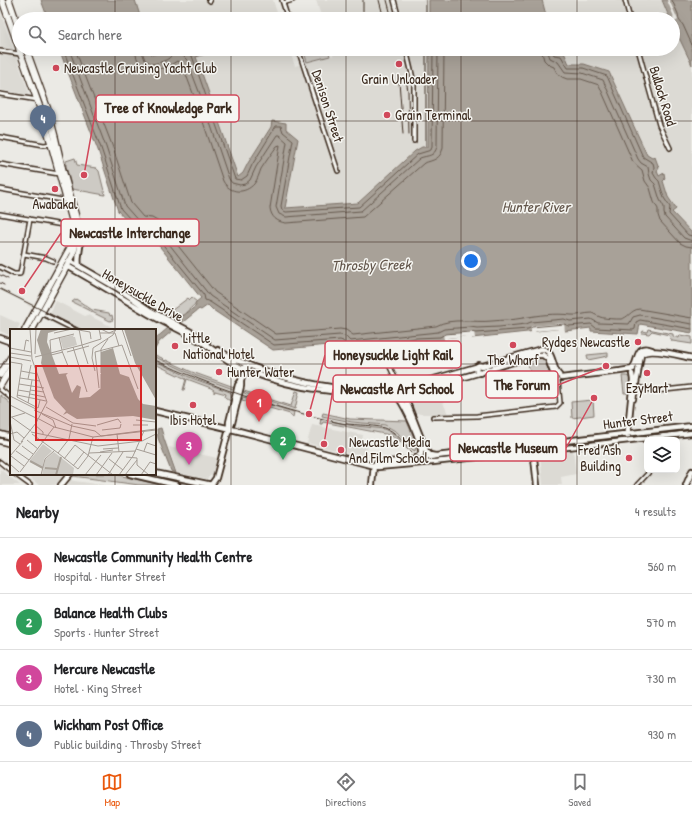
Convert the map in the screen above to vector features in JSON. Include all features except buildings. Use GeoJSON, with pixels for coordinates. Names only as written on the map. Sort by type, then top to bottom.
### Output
{"type":"FeatureCollection","features":[{"type":"Feature","properties":{"kind":"highway"},"geometry":{"type":"LineString","coordinates":[[2,0],[12,28]]}},
{"type":"Feature","properties":{"kind":"highway"},"geometry":{"type":"LineString","coordinates":[[9,0],[13,12]]}},
{"type":"Feature","properties":{"kind":"highway"},"geometry":{"type":"LineString","coordinates":[[22,56],[62,167],[76,217],[78,233],[75,248],[26,329]]}},
{"type":"Feature","properties":{"kind":"highway"},"geometry":{"type":"LineString","coordinates":[[29,56],[47,107],[59,174],[68,201],[74,227],[73,240],[66,262],[33,329]]}},
{"type":"Feature","properties":{"kind":"highway"},"geometry":{"type":"LineString","coordinates":[[0,375],[10,359]]}},
{"type":"Feature","properties":{"kind":"highway"},"geometry":{"type":"LineString","coordinates":[[0,386],[10,370]]}},
{"type":"Feature","properties":{"kind":"main road"},"geometry":{"type":"LineString","coordinates":[[78,233],[81,241],[78,260],[79,266]]}},
{"type":"Feature","properties":{"kind":"main road","name":"Honeysuckle Drive"},"geometry":{"type":"LineString","coordinates":[[66,262],[79,266],[117,288],[151,311],[201,338],[225,355],[246,364],[286,378],[328,386],[368,389],[383,388],[395,384]]}},
{"type":"Feature","properties":{"kind":"main road","name":"Honeysuckle Drive"},"geometry":{"type":"LineString","coordinates":[[66,262],[149,314],[172,323]]}},
{"type":"Feature","properties":{"kind":"main road","name":"Honeysuckle Drive"},"geometry":{"type":"LineString","coordinates":[[179,327],[244,370],[275,381],[313,390],[346,394],[396,396]]}},
{"type":"Feature","properties":{"kind":"main road"},"geometry":{"type":"LineString","coordinates":[[0,338],[10,342]]}},
{"type":"Feature","properties":{"kind":"main road"},"geometry":{"type":"LineString","coordinates":[[634,387],[632,371],[638,353],[641,349],[647,348],[692,358]]}},
{"type":"Feature","properties":{"kind":"main road"},"geometry":{"type":"LineString","coordinates":[[629,440],[628,433],[630,410],[642,354],[646,351],[655,351]]}},
{"type":"Feature","properties":{"kind":"main road"},"geometry":{"type":"LineString","coordinates":[[412,460],[420,456],[420,447],[404,404],[396,396],[393,390],[395,384],[420,383],[479,365],[483,368],[536,355],[543,355],[548,359],[558,378],[632,371],[636,368],[638,372]]}},
{"type":"Feature","properties":{"kind":"main road"},"geometry":{"type":"LineString","coordinates":[[156,473],[211,485],[216,478],[229,429],[229,422],[238,386],[246,364]]}},
{"type":"Feature","properties":{"kind":"main road"},"geometry":{"type":"LineString","coordinates":[[476,367],[478,373]]}},
{"type":"Feature","properties":{"kind":"main road"},"geometry":{"type":"LineString","coordinates":[[396,396],[405,395],[481,373],[483,368]]}},
{"type":"Feature","properties":{"kind":"main road"},"geometry":{"type":"LineString","coordinates":[[403,384],[406,390],[405,395],[426,451],[430,455],[436,456]]}},
{"type":"Feature","properties":{"kind":"main road","name":"Hunter Street"},"geometry":{"type":"LineString","coordinates":[[156,411],[378,467],[533,451],[692,432]]}},
{"type":"Feature","properties":{"kind":"main road","name":"Hunter Street"},"geometry":{"type":"LineString","coordinates":[[374,465],[378,463],[692,426]]}},
{"type":"Feature","properties":{"kind":"main road"},"geometry":{"type":"LineString","coordinates":[[0,434],[10,437]]}},
{"type":"Feature","properties":{"kind":"main road"},"geometry":{"type":"LineString","coordinates":[[535,444],[533,451],[537,485]]}},
{"type":"Feature","properties":{"kind":"main road"},"geometry":{"type":"LineString","coordinates":[[372,485],[374,465]]}},
{"type":"Feature","properties":{"kind":"main road"},"geometry":{"type":"LineString","coordinates":[[686,485],[691,473]]}},
{"type":"Feature","properties":{"kind":"main road"},"geometry":{"type":"LineString","coordinates":[[691,473],[691,485]]}},
{"type":"Feature","properties":{"kind":"main road"},"geometry":{"type":"LineString","coordinates":[[61,485],[68,475]]}},
{"type":"Feature","properties":{"kind":"main road"},"geometry":{"type":"LineString","coordinates":[[134,475],[177,485]]}},
{"type":"Feature","properties":{"kind":"street"},"geometry":{"type":"LineString","coordinates":[[286,12],[283,2],[293,0]]}},
{"type":"Feature","properties":{"kind":"street"},"geometry":{"type":"LineString","coordinates":[[394,0],[397,12]]}},
{"type":"Feature","properties":{"kind":"street"},"geometry":{"type":"LineString","coordinates":[[625,0],[628,12]]}},
{"type":"Feature","properties":{"kind":"street"},"geometry":{"type":"LineString","coordinates":[[0,51],[12,50]]}},
{"type":"Feature","properties":{"kind":"street","name":"Denison Street"},"geometry":{"type":"LineString","coordinates":[[300,56],[338,170]]}},
{"type":"Feature","properties":{"kind":"street"},"geometry":{"type":"LineString","coordinates":[[408,56],[414,83],[414,141]]}},
{"type":"Feature","properties":{"kind":"street","name":"Bullock Road"},"geometry":{"type":"LineString","coordinates":[[640,56],[659,125],[670,148]]}},
{"type":"Feature","properties":{"kind":"street"},"geometry":{"type":"LineString","coordinates":[[0,94],[38,100]]}},
{"type":"Feature","properties":{"kind":"street"},"geometry":{"type":"LineString","coordinates":[[0,137],[44,145],[54,144]]}},
{"type":"Feature","properties":{"kind":"street"},"geometry":{"type":"LineString","coordinates":[[0,164],[59,174]]}},
{"type":"Feature","properties":{"kind":"street"},"geometry":{"type":"LineString","coordinates":[[0,189],[68,201]]}},
{"type":"Feature","properties":{"kind":"street"},"geometry":{"type":"LineString","coordinates":[[0,214],[74,227]]}},
{"type":"Feature","properties":{"kind":"street"},"geometry":{"type":"LineString","coordinates":[[0,266],[14,274],[20,274],[30,219]]}},
{"type":"Feature","properties":{"kind":"street"},"geometry":{"type":"LineString","coordinates":[[24,254],[46,258],[53,261]]}},
{"type":"Feature","properties":{"kind":"street"},"geometry":{"type":"LineString","coordinates":[[40,315],[45,315],[72,329]]}},
{"type":"Feature","properties":{"kind":"street"},"geometry":{"type":"LineString","coordinates":[[390,367],[395,384]]}},
{"type":"Feature","properties":{"kind":"street"},"geometry":{"type":"LineString","coordinates":[[433,417],[493,415],[558,406],[560,402],[558,378]]}},
{"type":"Feature","properties":{"kind":"street"},"geometry":{"type":"LineString","coordinates":[[634,387],[656,391],[692,387]]}},
{"type":"Feature","properties":{"kind":"street"},"geometry":{"type":"LineString","coordinates":[[0,389],[10,397]]}},
{"type":"Feature","properties":{"kind":"street"},"geometry":{"type":"LineString","coordinates":[[0,462],[10,470]]}},
{"type":"Feature","properties":{"kind":"street"},"geometry":{"type":"LineString","coordinates":[[637,485],[648,473]]}},
{"type":"Feature","properties":{"kind":"street"},"geometry":{"type":"LineString","coordinates":[[16,475],[30,485]]}},
{"type":"Feature","properties":{"kind":"shaded area"},"geometry":{"type":"Polygon","coordinates":[[[135,0],[273,0],[277,12],[139,12],[135,0]]]}},
{"type":"Feature","properties":{"kind":"shaded area"},"geometry":{"type":"Polygon","coordinates":[[[316,0],[429,0],[429,12],[320,12],[316,0]]]}},
{"type":"Feature","properties":{"kind":"shaded area"},"geometry":{"type":"Polygon","coordinates":[[[542,0],[662,0],[667,12],[545,12],[542,0]]]}},
{"type":"Feature","properties":{"kind":"shaded area"},"geometry":{"type":"Polygon","coordinates":[[[0,11],[12,45],[12,56],[16,56],[29,93],[27,95],[0,90],[0,11]]]}},
{"type":"Feature","properties":{"kind":"shaded area"},"geometry":{"type":"Polygon","coordinates":[[[680,40],[692,65],[692,233],[672,212],[675,209],[668,197],[663,181],[664,174],[659,177],[652,158],[647,155],[609,72],[584,64],[569,64],[565,56],[680,56],[680,40]]]}},
{"type":"Feature","properties":{"kind":"shaded area"},"geometry":{"type":"Polygon","coordinates":[[[291,56],[295,66],[330,56],[429,56],[428,147],[415,151],[358,203],[285,208],[297,139],[286,129],[271,127],[243,173],[238,177],[195,57],[291,56]]]}},
{"type":"Feature","properties":{"kind":"shaded area"},"geometry":{"type":"Polygon","coordinates":[[[305,56],[330,56],[307,62],[305,56]]]}},
{"type":"Feature","properties":{"kind":"shaded area"},"geometry":{"type":"Polygon","coordinates":[[[75,158],[77,165],[96,168],[99,171],[105,195],[72,189],[66,161],[75,158]]]}},
{"type":"Feature","properties":{"kind":"shaded area"},"geometry":{"type":"Polygon","coordinates":[[[0,288],[33,305],[31,307],[27,305],[28,304],[0,290],[0,288]]]}},
{"type":"Feature","properties":{"kind":"shaded area"},"geometry":{"type":"Polygon","coordinates":[[[188,298],[190,300],[192,298],[197,302],[187,312],[176,317],[167,314],[188,298]]]}},
{"type":"Feature","properties":{"kind":"shaded area"},"geometry":{"type":"Polygon","coordinates":[[[76,299],[92,310],[109,313],[110,316],[112,315],[113,320],[110,321],[72,302],[76,299]]]}},
{"type":"Feature","properties":{"kind":"shaded area"},"geometry":{"type":"Polygon","coordinates":[[[56,301],[85,316],[88,315],[116,329],[74,329],[46,315],[48,312],[50,313],[56,301]]]}},
{"type":"Feature","properties":{"kind":"shaded area"},"geometry":{"type":"Polygon","coordinates":[[[0,315],[20,324],[18,329],[10,329],[10,336],[0,331],[0,315]]]}},
{"type":"Feature","properties":{"kind":"shaded area"},"geometry":{"type":"Polygon","coordinates":[[[648,329],[673,334],[673,336],[679,338],[680,335],[692,337],[692,344],[672,341],[669,335],[652,331],[649,334],[642,333],[643,331],[647,332],[648,329]]]}},
{"type":"Feature","properties":{"kind":"shaded area"},"geometry":{"type":"Polygon","coordinates":[[[608,353],[608,356],[588,360],[587,355],[608,353]]]}},
{"type":"Feature","properties":{"kind":"shaded area"},"geometry":{"type":"Polygon","coordinates":[[[156,355],[165,361],[166,360],[192,372],[234,387],[233,389],[194,375],[156,357],[156,355]]]}},
{"type":"Feature","properties":{"kind":"shaded area"},"geometry":{"type":"Polygon","coordinates":[[[156,357],[194,375],[232,388],[232,395],[230,392],[189,377],[156,361],[156,357]]]}},
{"type":"Feature","properties":{"kind":"shaded area"},"geometry":{"type":"Polygon","coordinates":[[[541,357],[545,360],[551,378],[556,383],[556,390],[546,382],[533,383],[527,360],[541,357]]]}},
{"type":"Feature","properties":{"kind":"shaded area"},"geometry":{"type":"Polygon","coordinates":[[[156,361],[189,377],[230,392],[232,395],[230,401],[225,397],[226,394],[215,391],[214,393],[214,390],[211,388],[187,379],[183,390],[186,379],[156,364],[156,361]]]}},
{"type":"Feature","properties":{"kind":"shaded area"},"geometry":{"type":"Polygon","coordinates":[[[622,376],[627,376],[630,378],[628,393],[624,393],[622,376]]]}},
{"type":"Feature","properties":{"kind":"shaded area"},"geometry":{"type":"Polygon","coordinates":[[[437,389],[448,414],[420,414],[415,412],[411,401],[414,396],[437,389]]]}},
{"type":"Feature","properties":{"kind":"shaded area"},"geometry":{"type":"Polygon","coordinates":[[[244,391],[291,406],[296,391],[299,392],[295,409],[244,393],[244,391]]]}},
{"type":"Feature","properties":{"kind":"shaded area"},"geometry":{"type":"Polygon","coordinates":[[[244,393],[295,409],[294,412],[243,397],[244,393]]]}},
{"type":"Feature","properties":{"kind":"shaded area"},"geometry":{"type":"Polygon","coordinates":[[[0,395],[10,403],[10,434],[0,432],[0,395]]]}},
{"type":"Feature","properties":{"kind":"shaded area"},"geometry":{"type":"Polygon","coordinates":[[[243,397],[294,412],[293,417],[290,414],[242,400],[243,397]]]}},
{"type":"Feature","properties":{"kind":"shaded area"},"geometry":{"type":"Polygon","coordinates":[[[593,400],[594,415],[572,418],[571,402],[593,400]]]}},
{"type":"Feature","properties":{"kind":"shaded area"},"geometry":{"type":"Polygon","coordinates":[[[323,413],[350,419],[407,421],[415,440],[415,451],[397,432],[385,425],[352,422],[322,416],[323,413]]]}},
{"type":"Feature","properties":{"kind":"shaded area"},"geometry":{"type":"Polygon","coordinates":[[[322,416],[352,422],[385,425],[397,432],[415,451],[413,455],[393,433],[384,429],[332,422],[321,419],[322,416]]]}},
{"type":"Feature","properties":{"kind":"shaded area"},"geometry":{"type":"Polygon","coordinates":[[[321,419],[355,426],[384,429],[393,433],[401,442],[390,435],[323,422],[320,424],[321,419]]]}},
{"type":"Feature","properties":{"kind":"shaded area"},"geometry":{"type":"Polygon","coordinates":[[[312,425],[363,435],[362,441],[368,443],[365,458],[307,443],[312,425]]]}},
{"type":"Feature","properties":{"kind":"shaded area"},"geometry":{"type":"Polygon","coordinates":[[[169,447],[217,458],[213,474],[206,479],[177,473],[169,447]]]}},
{"type":"Feature","properties":{"kind":"shaded area"},"geometry":{"type":"Polygon","coordinates":[[[573,450],[576,474],[561,477],[562,485],[543,485],[540,454],[573,450]]]}},
{"type":"Feature","properties":{"kind":"shaded area"},"geometry":{"type":"Polygon","coordinates":[[[0,469],[20,485],[0,485],[0,469]]]}},
{"type":"Feature","properties":{"kind":"shaded area"},"geometry":{"type":"Polygon","coordinates":[[[26,475],[63,475],[55,485],[39,485],[26,475]]]}},
{"type":"Feature","properties":{"kind":"shaded area"},"geometry":{"type":"Polygon","coordinates":[[[118,475],[160,485],[139,485],[73,476],[118,475]]]}},
{"type":"Feature","properties":{"kind":"shaded area"},"geometry":{"type":"Polygon","coordinates":[[[145,475],[154,475],[194,485],[186,485],[145,475]]]}},
{"type":"Feature","properties":{"kind":"shaded area"},"geometry":{"type":"Polygon","coordinates":[[[71,480],[74,481],[105,485],[68,485],[71,480]]]}},
{"type":"Feature","properties":{"kind":"water"},"geometry":{"type":"Polygon","coordinates":[[[41,0],[135,0],[139,12],[45,12],[41,0]]]}},
{"type":"Feature","properties":{"kind":"water"},"geometry":{"type":"Polygon","coordinates":[[[429,0],[542,0],[545,12],[429,12],[429,0]]]}},
{"type":"Feature","properties":{"kind":"water"},"geometry":{"type":"Polygon","coordinates":[[[662,0],[692,0],[692,65],[680,40],[680,12],[667,12],[662,0]]]}},
{"type":"Feature","properties":{"kind":"water","name":"Hunter River"},"geometry":{"type":"Polygon","coordinates":[[[62,56],[199,56],[196,57],[238,177],[243,173],[271,127],[272,121],[286,123],[286,129],[298,139],[285,208],[358,203],[415,151],[422,147],[428,147],[429,56],[566,56],[569,64],[584,64],[609,72],[647,155],[652,158],[655,157],[659,168],[657,171],[659,176],[664,173],[665,179],[663,181],[668,197],[676,209],[672,212],[692,233],[692,333],[640,324],[638,334],[591,331],[591,328],[565,331],[564,328],[472,338],[471,335],[444,338],[445,341],[416,342],[343,351],[340,344],[273,350],[213,310],[208,305],[201,310],[199,309],[183,322],[179,319],[196,306],[195,303],[201,298],[148,232],[141,237],[118,211],[98,150],[62,56]]]}},
{"type":"Feature","properties":{"kind":"water"},"geometry":{"type":"Polygon","coordinates":[[[168,328],[172,331],[159,342],[156,347],[156,338],[168,328]]]}},
{"type":"Feature","properties":{"kind":"water"},"geometry":{"type":"Polygon","coordinates":[[[161,428],[176,473],[171,471],[158,438],[157,429],[161,428]]]}},
{"type":"Feature","properties":{"kind":"pier"},"geometry":{"type":"Polygon","coordinates":[[[667,0],[669,0],[674,12],[672,12],[667,0]]]}},
{"type":"Feature","properties":{"kind":"pier"},"geometry":{"type":"Polygon","coordinates":[[[564,323],[565,331],[558,331],[558,329],[536,331],[531,333],[531,326],[564,323]]]}},
{"type":"Feature","properties":{"kind":"pier"},"geometry":{"type":"Polygon","coordinates":[[[474,331],[475,338],[470,338],[469,336],[447,338],[447,340],[444,340],[443,334],[474,331]]]}},
{"type":"Feature","properties":{"kind":"tram line"},"geometry":{"type":"LineString","coordinates":[[0,289],[80,329]]}},
{"type":"Feature","properties":{"kind":"tram line"},"geometry":{"type":"LineString","coordinates":[[156,360],[221,388],[290,410],[342,423],[385,428],[397,435],[414,454],[427,460],[692,430]]}},
{"type":"Feature","properties":{"kind":"railway"},"geometry":{"type":"LineString","coordinates":[[363,0],[363,11]]}},
{"type":"Feature","properties":{"kind":"railway"},"geometry":{"type":"LineString","coordinates":[[379,0],[382,12]]}},
{"type":"Feature","properties":{"kind":"railway"},"geometry":{"type":"LineString","coordinates":[[387,0],[390,12]]}},
{"type":"Feature","properties":{"kind":"railway"},"geometry":{"type":"LineString","coordinates":[[426,0],[426,12]]}},
{"type":"Feature","properties":{"kind":"railway"},"geometry":{"type":"LineString","coordinates":[[426,56],[426,146]]}},
{"type":"Feature","properties":{"kind":"railway"},"geometry":{"type":"LineString","coordinates":[[406,79],[408,91],[409,134]]}},
{"type":"Feature","properties":{"kind":"railway"},"geometry":{"type":"LineString","coordinates":[[399,81],[403,134]]}},
{"type":"Feature","properties":{"kind":"railway"},"geometry":{"type":"LineString","coordinates":[[0,275],[8,279]]}},
{"type":"Feature","properties":{"kind":"railway"},"geometry":{"type":"LineString","coordinates":[[0,283],[4,285]]}},
{"type":"Feature","properties":{"kind":"place","name":"Grain Unloader"},"geometry":{"type":"Point","coordinates":[399,64]}},
{"type":"Feature","properties":{"kind":"place","name":"Newcastle Cruising Yacht Club"},"geometry":{"type":"Point","coordinates":[56,68]}},
{"type":"Feature","properties":{"kind":"place","name":"Grain Terminal"},"geometry":{"type":"Point","coordinates":[387,115]}},
{"type":"Feature","properties":{"kind":"place","name":"Wickham Post Office"},"geometry":{"type":"Point","coordinates":[43,138]}},
{"type":"Feature","properties":{"kind":"place","name":"Tree of Knowledge Park"},"geometry":{"type":"Point","coordinates":[84,175]}},
{"type":"Feature","properties":{"kind":"place","name":"Awabakal"},"geometry":{"type":"Point","coordinates":[55,189]}},
{"type":"Feature","properties":{"kind":"place","name":"Newcastle Interchange"},"geometry":{"type":"Point","coordinates":[22,291]}},
{"type":"Feature","properties":{"kind":"place","name":"Rydges Newcastle"},"geometry":{"type":"Point","coordinates":[638,342]}},
{"type":"Feature","properties":{"kind":"place","name":"The Wharf"},"geometry":{"type":"Point","coordinates":[513,345]}},
{"type":"Feature","properties":{"kind":"place","name":"Little National Hotel"},"geometry":{"type":"Point","coordinates":[175,346]}},
{"type":"Feature","properties":{"kind":"place","name":"The Forum"},"geometry":{"type":"Point","coordinates":[606,366]}},
{"type":"Feature","properties":{"kind":"place","name":"Hunter Water"},"geometry":{"type":"Point","coordinates":[219,372]}},
{"type":"Feature","properties":{"kind":"place","name":"EzyMart"},"geometry":{"type":"Point","coordinates":[647,373]}},
{"type":"Feature","properties":{"kind":"place","name":"Newcastle Museum"},"geometry":{"type":"Point","coordinates":[594,398]}},
{"type":"Feature","properties":{"kind":"place","name":"Ibis Hotel"},"geometry":{"type":"Point","coordinates":[193,405]}},
{"type":"Feature","properties":{"kind":"place","name":"Honeysuckle Light Rail"},"geometry":{"type":"Point","coordinates":[309,414]}},
{"type":"Feature","properties":{"kind":"place","name":"Newcastle Community Health Centre"},"geometry":{"type":"Point","coordinates":[259,422]}},
{"type":"Feature","properties":{"kind":"place","name":"Newcastle Art School"},"geometry":{"type":"Point","coordinates":[324,444]}},
{"type":"Feature","properties":{"kind":"place","name":"Newcastle Media And Film School"},"geometry":{"type":"Point","coordinates":[341,450]}},
{"type":"Feature","properties":{"kind":"place","name":"Fred Ash Building"},"geometry":{"type":"Point","coordinates":[629,458]}},
{"type":"Feature","properties":{"kind":"place","name":"Balance Health Clubs"},"geometry":{"type":"Point","coordinates":[283,460]}},
{"type":"Feature","properties":{"kind":"place","name":"Mercure Newcastle"},"geometry":{"type":"Point","coordinates":[189,465]}},
{"type":"Feature","properties":{"kind":"water label","name":"Throsby Creek"},"geometry":{"type":"Point","coordinates":[371,265]}}]}
